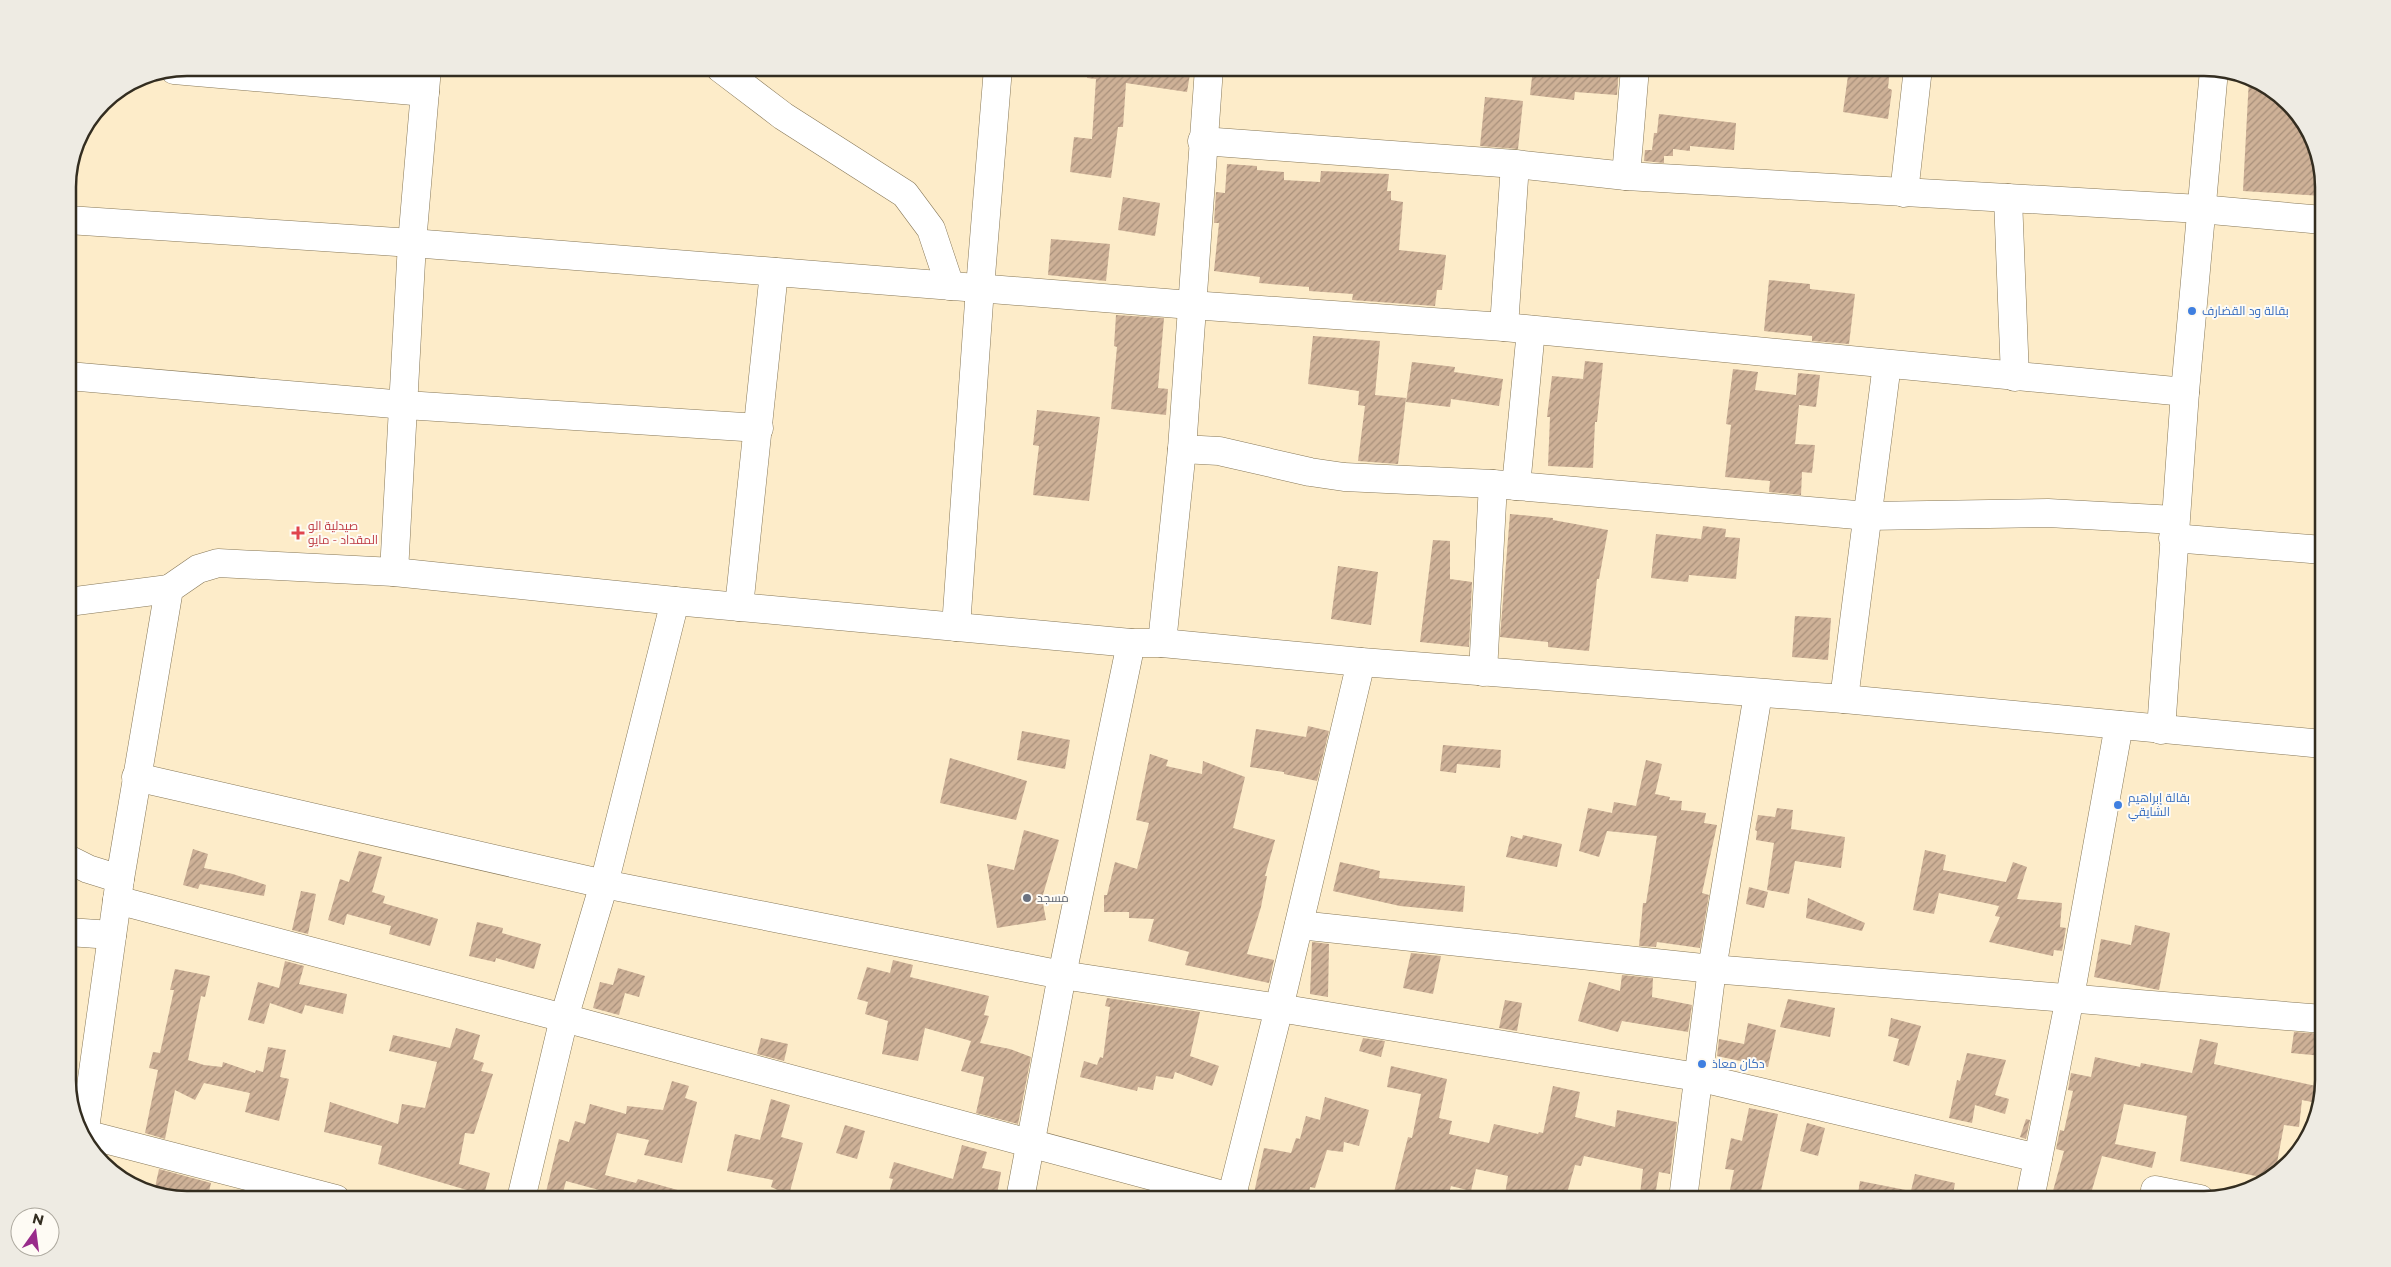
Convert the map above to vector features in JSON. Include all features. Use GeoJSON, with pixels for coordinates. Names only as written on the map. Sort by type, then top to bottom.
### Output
{"type":"FeatureCollection","features":[{"type":"Feature","properties":{"kind":"street"},"geometry":{"type":"LineString","coordinates":[[325,76],[426,80],[412,243],[405,405],[394,572]]}},
{"type":"Feature","properties":{"kind":"street"},"geometry":{"type":"LineString","coordinates":[[730,76],[783,116],[905,194],[932,229],[950,286]]}},
{"type":"Feature","properties":{"kind":"street"},"geometry":{"type":"LineString","coordinates":[[956,627],[997,76]]}},
{"type":"Feature","properties":{"kind":"street"},"geometry":{"type":"LineString","coordinates":[[1162,643],[1182,449],[1207,76]]}},
{"type":"Feature","properties":{"kind":"street"},"geometry":{"type":"LineString","coordinates":[[1626,176],[1634,76]]}},
{"type":"Feature","properties":{"kind":"street"},"geometry":{"type":"LineString","coordinates":[[1904,193],[1917,76]]}},
{"type":"Feature","properties":{"kind":"street"},"geometry":{"type":"LineString","coordinates":[[2161,730],[2174,529],[2200,209],[2213,76]]}},
{"type":"Feature","properties":{"kind":"street"},"geometry":{"type":"LineString","coordinates":[[1202,141],[1515,164],[1626,176],[2200,209],[2315,219]]}},
{"type":"Feature","properties":{"kind":"street"},"geometry":{"type":"LineString","coordinates":[[1504,327],[1515,164]]}},
{"type":"Feature","properties":{"kind":"street"},"geometry":{"type":"LineString","coordinates":[[2008,198],[2015,377]]}},
{"type":"Feature","properties":{"kind":"street"},"geometry":{"type":"LineString","coordinates":[[76,221],[412,243],[1191,305],[1504,327],[2185,392]]}},
{"type":"Feature","properties":{"kind":"street"},"geometry":{"type":"LineString","coordinates":[[739,607],[774,272]]}},
{"type":"Feature","properties":{"kind":"street"},"geometry":{"type":"LineString","coordinates":[[1483,672],[1505,485],[1531,330]]}},
{"type":"Feature","properties":{"kind":"street"},"geometry":{"type":"LineString","coordinates":[[1844,699],[1888,364]]}},
{"type":"Feature","properties":{"kind":"street"},"geometry":{"type":"LineString","coordinates":[[76,377],[405,405],[759,428]]}},
{"type":"Feature","properties":{"kind":"street"},"geometry":{"type":"LineString","coordinates":[[1182,449],[1241,455],[1310,472],[1344,477],[1505,485],[1868,516],[2048,513],[2315,549]]}},
{"type":"Feature","properties":{"kind":"street"},"geometry":{"type":"LineString","coordinates":[[76,601],[169,589],[198,568],[218,563],[394,572],[675,601],[1131,643],[1162,643],[1483,672],[1844,699],[2315,743]]}},
{"type":"Feature","properties":{"kind":"street"},"geometry":{"type":"LineString","coordinates":[[86,1123],[136,777],[169,589]]}},
{"type":"Feature","properties":{"kind":"street"},"geometry":{"type":"LineString","coordinates":[[523,1191],[564,1018],[604,884],[675,601]]}},
{"type":"Feature","properties":{"kind":"street"},"geometry":{"type":"LineString","coordinates":[[1022,1191],[1062,974],[1131,643]]}},
{"type":"Feature","properties":{"kind":"street"},"geometry":{"type":"LineString","coordinates":[[1235,1191],[1362,662]]}},
{"type":"Feature","properties":{"kind":"street"},"geometry":{"type":"LineString","coordinates":[[1683,1191],[1712,969],[1758,694]]}},
{"type":"Feature","properties":{"kind":"street"},"geometry":{"type":"LineString","coordinates":[[2032,1191],[2070,997],[2119,726]]}},
{"type":"Feature","properties":{"kind":"street"},"geometry":{"type":"LineString","coordinates":[[136,777],[604,884],[1062,974],[1698,1077],[2038,1158]]}},
{"type":"Feature","properties":{"kind":"street"},"geometry":{"type":"LineString","coordinates":[[76,863],[119,890],[564,1018],[1204,1191]]}},
{"type":"Feature","properties":{"kind":"street"},"geometry":{"type":"LineString","coordinates":[[1299,924],[1712,969],[2315,1018]]}},
{"type":"Feature","properties":{"kind":"street"},"geometry":{"type":"LineString","coordinates":[[76,933],[112,935]]}},
{"type":"Feature","properties":{"kind":"street"},"geometry":{"type":"LineString","coordinates":[[93,1137],[301,1191]]}},
{"type":"Feature","properties":{"kind":"street"},"geometry":{"type":"LineString","coordinates":[[2155,1190],[2160,1191]]}},
{"type":"Feature","properties":{"kind":"building"},"geometry":{"type":"Polygon","coordinates":[[[1087,76],[1190,76],[1187,92],[1126,83],[1123,127],[1118,127],[1111,178],[1070,172],[1074,137],[1092,139],[1096,79],[1087,78],[1087,76]]]}},
{"type":"Feature","properties":{"kind":"building"},"geometry":{"type":"Polygon","coordinates":[[[1532,76],[1618,76],[1617,95],[1575,92],[1574,100],[1530,95],[1532,76]]]}},
{"type":"Feature","properties":{"kind":"building"},"geometry":{"type":"Polygon","coordinates":[[[1848,76],[1889,76],[1888,88],[1892,90],[1888,119],[1843,112],[1848,76]]]}},
{"type":"Feature","properties":{"kind":"building"},"geometry":{"type":"Polygon","coordinates":[[[2249,86],[2277,104],[2296,126],[2309,152],[2313,166],[2315,196],[2243,191],[2249,86]]]}},
{"type":"Feature","properties":{"kind":"building"},"geometry":{"type":"Polygon","coordinates":[[[1485,97],[1523,101],[1518,149],[1480,146],[1485,97]]]}},
{"type":"Feature","properties":{"kind":"building"},"geometry":{"type":"Polygon","coordinates":[[[1659,114],[1736,123],[1734,150],[1690,146],[1690,151],[1673,149],[1673,156],[1664,156],[1664,163],[1644,161],[1645,150],[1652,150],[1654,133],[1657,133],[1659,114]]]}},
{"type":"Feature","properties":{"kind":"building"},"geometry":{"type":"Polygon","coordinates":[[[1227,164],[1257,166],[1257,170],[1284,172],[1284,180],[1320,182],[1321,171],[1389,174],[1387,191],[1391,191],[1391,200],[1403,202],[1399,250],[1446,255],[1442,290],[1437,290],[1435,306],[1352,300],[1353,294],[1309,291],[1309,287],[1259,283],[1260,277],[1214,271],[1219,223],[1214,223],[1216,192],[1225,193],[1227,164]]]}},
{"type":"Feature","properties":{"kind":"building"},"geometry":{"type":"Polygon","coordinates":[[[1123,197],[1160,203],[1155,236],[1118,230],[1123,197]]]}},
{"type":"Feature","properties":{"kind":"building"},"geometry":{"type":"Polygon","coordinates":[[[1051,239],[1110,244],[1106,281],[1048,275],[1051,239]]]}},
{"type":"Feature","properties":{"kind":"building"},"geometry":{"type":"Polygon","coordinates":[[[1769,280],[1810,284],[1810,289],[1855,294],[1849,344],[1812,341],[1812,336],[1764,331],[1769,280]]]}},
{"type":"Feature","properties":{"kind":"building"},"geometry":{"type":"Polygon","coordinates":[[[1116,315],[1164,318],[1158,388],[1168,389],[1166,415],[1111,409],[1117,347],[1114,346],[1116,315]]]}},
{"type":"Feature","properties":{"kind":"building"},"geometry":{"type":"Polygon","coordinates":[[[1313,336],[1380,341],[1375,395],[1406,398],[1398,464],[1358,461],[1365,406],[1358,405],[1359,391],[1308,384],[1313,336]]]}},
{"type":"Feature","properties":{"kind":"building"},"geometry":{"type":"Polygon","coordinates":[[[1585,361],[1603,363],[1597,422],[1595,422],[1593,468],[1548,466],[1550,417],[1547,417],[1552,376],[1583,379],[1585,361]]]}},
{"type":"Feature","properties":{"kind":"building"},"geometry":{"type":"Polygon","coordinates":[[[1412,362],[1455,367],[1454,372],[1503,379],[1499,406],[1451,399],[1450,407],[1406,402],[1412,362]]]}},
{"type":"Feature","properties":{"kind":"building"},"geometry":{"type":"Polygon","coordinates":[[[1733,369],[1758,372],[1755,390],[1796,395],[1798,373],[1820,375],[1816,407],[1799,405],[1795,444],[1815,445],[1812,473],[1802,472],[1801,495],[1769,492],[1770,481],[1725,477],[1731,425],[1726,424],[1733,369]]]}},
{"type":"Feature","properties":{"kind":"building"},"geometry":{"type":"Polygon","coordinates":[[[1037,410],[1100,417],[1089,501],[1033,495],[1039,446],[1033,445],[1037,410]]]}},
{"type":"Feature","properties":{"kind":"building"},"geometry":{"type":"Polygon","coordinates":[[[1510,514],[1553,518],[1553,520],[1608,530],[1599,579],[1597,579],[1589,651],[1548,647],[1548,642],[1500,637],[1510,514]]]}},
{"type":"Feature","properties":{"kind":"building"},"geometry":{"type":"Polygon","coordinates":[[[1703,526],[1726,529],[1725,537],[1740,538],[1736,579],[1689,575],[1688,582],[1651,578],[1656,534],[1701,539],[1703,526]]]}},
{"type":"Feature","properties":{"kind":"building"},"geometry":{"type":"Polygon","coordinates":[[[1433,540],[1450,541],[1450,579],[1472,582],[1469,647],[1420,642],[1433,540]]]}},
{"type":"Feature","properties":{"kind":"building"},"geometry":{"type":"Polygon","coordinates":[[[1338,566],[1378,572],[1371,625],[1331,619],[1338,566]]]}},
{"type":"Feature","properties":{"kind":"building"},"geometry":{"type":"Polygon","coordinates":[[[1795,616],[1831,618],[1828,660],[1792,657],[1795,616]]]}},
{"type":"Feature","properties":{"kind":"building"},"geometry":{"type":"Polygon","coordinates":[[[1308,726],[1329,731],[1317,781],[1284,774],[1284,772],[1250,767],[1256,729],[1306,737],[1308,726]]]}},
{"type":"Feature","properties":{"kind":"building"},"geometry":{"type":"Polygon","coordinates":[[[1022,731],[1070,740],[1065,769],[1017,760],[1022,731]]]}},
{"type":"Feature","properties":{"kind":"building"},"geometry":{"type":"Polygon","coordinates":[[[1443,745],[1501,750],[1500,768],[1457,764],[1456,773],[1440,771],[1443,745]]]}},
{"type":"Feature","properties":{"kind":"building"},"geometry":{"type":"Polygon","coordinates":[[[1150,754],[1168,760],[1166,766],[1202,774],[1203,761],[1245,777],[1233,828],[1275,840],[1265,876],[1267,876],[1261,907],[1247,954],[1274,960],[1269,983],[1185,965],[1189,952],[1148,941],[1154,919],[1129,918],[1129,912],[1104,912],[1104,895],[1107,895],[1115,862],[1137,869],[1149,823],[1136,820],[1150,754]]]}},
{"type":"Feature","properties":{"kind":"building"},"geometry":{"type":"Polygon","coordinates":[[[950,758],[1027,781],[1016,820],[940,803],[950,758]]]}},
{"type":"Feature","properties":{"kind":"building"},"geometry":{"type":"Polygon","coordinates":[[[1646,760],[1662,764],[1655,794],[1670,797],[1669,800],[1682,801],[1681,810],[1706,813],[1704,823],[1717,825],[1702,893],[1709,895],[1700,948],[1657,942],[1656,947],[1639,946],[1643,903],[1646,903],[1657,836],[1607,831],[1599,857],[1579,851],[1588,808],[1612,813],[1614,802],[1636,806],[1646,760]]]}},
{"type":"Feature","properties":{"kind":"building"},"geometry":{"type":"Polygon","coordinates":[[[1777,808],[1793,810],[1791,829],[1845,837],[1841,868],[1795,861],[1789,894],[1767,890],[1774,843],[1756,840],[1757,831],[1755,830],[1758,815],[1775,817],[1777,808]]]}},
{"type":"Feature","properties":{"kind":"building"},"geometry":{"type":"Polygon","coordinates":[[[1024,830],[1059,840],[1042,898],[1046,920],[997,928],[987,864],[1014,870],[1024,830]]]}},
{"type":"Feature","properties":{"kind":"building"},"geometry":{"type":"Polygon","coordinates":[[[1523,835],[1562,844],[1557,867],[1506,857],[1511,836],[1522,839],[1523,835]]]}},
{"type":"Feature","properties":{"kind":"building"},"geometry":{"type":"Polygon","coordinates":[[[193,849],[208,854],[204,868],[233,874],[266,885],[264,896],[200,884],[198,889],[183,885],[193,849]]]}},
{"type":"Feature","properties":{"kind":"building"},"geometry":{"type":"Polygon","coordinates":[[[1925,850],[1946,855],[1943,870],[2006,882],[2013,862],[2027,867],[2017,899],[2062,903],[2060,927],[2066,928],[2062,951],[2054,950],[2053,956],[1989,942],[2000,917],[1995,916],[1999,906],[1939,893],[1934,914],[1913,910],[1925,850]]]}},
{"type":"Feature","properties":{"kind":"building"},"geometry":{"type":"Polygon","coordinates":[[[359,851],[382,857],[372,892],[385,896],[383,903],[438,919],[430,946],[389,934],[391,926],[347,914],[344,925],[328,920],[340,879],[349,882],[359,851]]]}},
{"type":"Feature","properties":{"kind":"building"},"geometry":{"type":"Polygon","coordinates":[[[1340,862],[1380,871],[1379,878],[1465,886],[1463,912],[1400,906],[1333,891],[1340,862]]]}},
{"type":"Feature","properties":{"kind":"building"},"geometry":{"type":"Polygon","coordinates":[[[1749,887],[1768,892],[1764,908],[1746,904],[1749,887]]]}},
{"type":"Feature","properties":{"kind":"building"},"geometry":{"type":"Polygon","coordinates":[[[301,891],[316,894],[308,934],[292,930],[301,891]]]}},
{"type":"Feature","properties":{"kind":"building"},"geometry":{"type":"Polygon","coordinates":[[[1808,898],[1865,923],[1862,931],[1806,918],[1808,898]]]}},
{"type":"Feature","properties":{"kind":"building"},"geometry":{"type":"Polygon","coordinates":[[[477,922],[503,928],[502,933],[541,944],[534,969],[496,958],[495,962],[469,956],[477,922]]]}},
{"type":"Feature","properties":{"kind":"building"},"geometry":{"type":"Polygon","coordinates":[[[2135,925],[2170,933],[2159,990],[2094,977],[2101,939],[2131,945],[2135,925]]]}},
{"type":"Feature","properties":{"kind":"building"},"geometry":{"type":"Polygon","coordinates":[[[1312,942],[1329,944],[1328,997],[1310,994],[1312,942]]]}},
{"type":"Feature","properties":{"kind":"building"},"geometry":{"type":"Polygon","coordinates":[[[1411,953],[1441,956],[1433,994],[1403,988],[1411,953]]]}},
{"type":"Feature","properties":{"kind":"building"},"geometry":{"type":"Polygon","coordinates":[[[893,960],[913,965],[910,977],[989,996],[984,1015],[989,1016],[980,1043],[1010,1049],[1031,1057],[1018,1124],[976,1113],[984,1077],[961,1071],[971,1041],[925,1028],[918,1061],[882,1054],[888,1021],[865,1014],[868,1002],[857,999],[867,967],[890,973],[893,960]]]}},
{"type":"Feature","properties":{"kind":"building"},"geometry":{"type":"Polygon","coordinates":[[[285,961],[304,966],[299,984],[347,994],[343,1014],[305,1005],[302,1014],[270,1003],[264,1024],[248,1020],[258,982],[279,988],[285,961]]]}},
{"type":"Feature","properties":{"kind":"building"},"geometry":{"type":"Polygon","coordinates":[[[618,968],[645,976],[639,997],[625,993],[619,1015],[593,1008],[600,982],[613,985],[618,968]]]}},
{"type":"Feature","properties":{"kind":"building"},"geometry":{"type":"Polygon","coordinates":[[[175,969],[210,976],[205,997],[201,996],[188,1060],[204,1065],[222,1067],[223,1062],[255,1073],[256,1070],[263,1072],[268,1047],[286,1050],[280,1077],[289,1079],[279,1121],[245,1112],[250,1093],[204,1083],[195,1100],[175,1090],[165,1139],[145,1133],[158,1070],[149,1068],[153,1052],[160,1053],[174,990],[170,990],[175,969]]]}},
{"type":"Feature","properties":{"kind":"building"},"geometry":{"type":"Polygon","coordinates":[[[1622,975],[1653,978],[1652,997],[1692,1005],[1688,1032],[1622,1021],[1618,1032],[1578,1021],[1589,982],[1620,991],[1622,975]]]}},
{"type":"Feature","properties":{"kind":"building"},"geometry":{"type":"Polygon","coordinates":[[[1107,998],[1200,1012],[1190,1056],[1219,1066],[1212,1086],[1175,1072],[1173,1079],[1156,1076],[1153,1090],[1138,1087],[1137,1091],[1080,1077],[1084,1061],[1097,1065],[1100,1057],[1103,1058],[1110,1007],[1105,1006],[1107,998]]]}},
{"type":"Feature","properties":{"kind":"building"},"geometry":{"type":"Polygon","coordinates":[[[1788,999],[1835,1008],[1830,1037],[1780,1027],[1788,999]]]}},
{"type":"Feature","properties":{"kind":"building"},"geometry":{"type":"Polygon","coordinates":[[[1505,1000],[1522,1003],[1517,1031],[1499,1028],[1505,1000]]]}},
{"type":"Feature","properties":{"kind":"building"},"geometry":{"type":"Polygon","coordinates":[[[1891,1018],[1921,1026],[1909,1066],[1893,1061],[1899,1039],[1888,1036],[1891,1018]]]}},
{"type":"Feature","properties":{"kind":"building"},"geometry":{"type":"Polygon","coordinates":[[[1748,1023],[1776,1030],[1768,1067],[1717,1056],[1719,1039],[1744,1044],[1748,1023]]]}},
{"type":"Feature","properties":{"kind":"building"},"geometry":{"type":"Polygon","coordinates":[[[456,1028],[480,1035],[473,1059],[484,1063],[481,1071],[493,1074],[474,1134],[465,1133],[459,1164],[490,1173],[485,1191],[470,1191],[378,1164],[382,1146],[324,1132],[330,1102],[398,1124],[402,1104],[425,1108],[437,1062],[389,1051],[393,1035],[450,1048],[456,1028]]]}},
{"type":"Feature","properties":{"kind":"building"},"geometry":{"type":"Polygon","coordinates":[[[2294,1032],[2315,1033],[2315,1055],[2291,1053],[2294,1032]]]}},
{"type":"Feature","properties":{"kind":"building"},"geometry":{"type":"Polygon","coordinates":[[[761,1038],[788,1044],[784,1061],[757,1054],[761,1038]]]}},
{"type":"Feature","properties":{"kind":"building"},"geometry":{"type":"Polygon","coordinates":[[[1363,1038],[1385,1041],[1381,1057],[1359,1051],[1363,1038]]]}},
{"type":"Feature","properties":{"kind":"building"},"geometry":{"type":"Polygon","coordinates":[[[2200,1039],[2218,1043],[2214,1064],[2315,1086],[2312,1102],[2302,1100],[2299,1127],[2284,1125],[2277,1163],[2258,1176],[2180,1161],[2187,1116],[2124,1104],[2115,1144],[2156,1152],[2152,1168],[2102,1156],[2092,1191],[2053,1191],[2064,1151],[2056,1149],[2060,1130],[2064,1131],[2073,1091],[2068,1090],[2071,1073],[2091,1077],[2095,1057],[2140,1067],[2141,1063],[2192,1073],[2200,1039]]]}},
{"type":"Feature","properties":{"kind":"building"},"geometry":{"type":"Polygon","coordinates":[[[1967,1053],[2006,1060],[1995,1095],[2009,1099],[2005,1114],[1975,1105],[1972,1123],[1949,1118],[1957,1080],[1960,1081],[1967,1053]]]}},
{"type":"Feature","properties":{"kind":"building"},"geometry":{"type":"Polygon","coordinates":[[[1391,1066],[1447,1079],[1439,1118],[1452,1121],[1449,1134],[1489,1143],[1494,1124],[1538,1134],[1539,1132],[1543,1133],[1553,1086],[1580,1092],[1575,1117],[1615,1127],[1617,1110],[1677,1122],[1670,1174],[1659,1172],[1656,1191],[1640,1191],[1643,1169],[1584,1156],[1581,1166],[1575,1165],[1568,1191],[1506,1191],[1508,1176],[1476,1169],[1471,1191],[1451,1186],[1450,1191],[1394,1191],[1408,1137],[1412,1138],[1421,1094],[1387,1087],[1391,1066]]]}},
{"type":"Feature","properties":{"kind":"building"},"geometry":{"type":"Polygon","coordinates":[[[672,1081],[689,1086],[685,1098],[697,1102],[682,1163],[644,1155],[649,1140],[617,1133],[605,1175],[636,1183],[638,1179],[681,1191],[603,1191],[566,1181],[563,1191],[546,1191],[559,1139],[569,1142],[575,1121],[585,1124],[590,1104],[626,1114],[627,1106],[663,1110],[672,1081]]]}},
{"type":"Feature","properties":{"kind":"building"},"geometry":{"type":"Polygon","coordinates":[[[1325,1097],[1369,1110],[1359,1146],[1344,1142],[1343,1152],[1327,1150],[1315,1188],[1310,1187],[1309,1191],[1254,1191],[1264,1148],[1291,1153],[1296,1138],[1300,1139],[1306,1116],[1320,1120],[1325,1097]]]}},
{"type":"Feature","properties":{"kind":"building"},"geometry":{"type":"Polygon","coordinates":[[[771,1099],[790,1105],[781,1137],[803,1143],[790,1191],[780,1191],[771,1187],[773,1180],[727,1171],[735,1134],[760,1140],[771,1099]]]}},
{"type":"Feature","properties":{"kind":"building"},"geometry":{"type":"Polygon","coordinates":[[[1749,1108],[1778,1114],[1761,1191],[1730,1191],[1734,1170],[1725,1169],[1731,1138],[1742,1141],[1749,1108]]]}},
{"type":"Feature","properties":{"kind":"building"},"geometry":{"type":"Polygon","coordinates":[[[2026,1119],[2030,1120],[2026,1139],[2020,1137],[2026,1119]]]}},
{"type":"Feature","properties":{"kind":"building"},"geometry":{"type":"Polygon","coordinates":[[[1807,1123],[1825,1128],[1818,1156],[1800,1151],[1807,1123]]]}},
{"type":"Feature","properties":{"kind":"building"},"geometry":{"type":"Polygon","coordinates":[[[845,1125],[865,1131],[857,1159],[836,1153],[845,1125]]]}},
{"type":"Feature","properties":{"kind":"building"},"geometry":{"type":"Polygon","coordinates":[[[962,1145],[987,1152],[982,1168],[1001,1172],[998,1191],[890,1191],[893,1179],[889,1178],[894,1162],[953,1179],[962,1145]]]}},
{"type":"Feature","properties":{"kind":"building"},"geometry":{"type":"Polygon","coordinates":[[[159,1169],[211,1183],[209,1191],[180,1191],[155,1186],[159,1169]]]}},
{"type":"Feature","properties":{"kind":"building"},"geometry":{"type":"Polygon","coordinates":[[[1915,1174],[1955,1183],[1954,1191],[1911,1191],[1915,1174]]]}},
{"type":"Feature","properties":{"kind":"building"},"geometry":{"type":"Polygon","coordinates":[[[1860,1181],[1911,1191],[1858,1191],[1860,1181]]]}},
{"type":"Feature","properties":{"kind":"place","name":"بقالة ود القضارف"},"geometry":{"type":"Point","coordinates":[2192,311]}},
{"type":"Feature","properties":{"kind":"place","name":"صيدلية الو المقداد - مايو"},"geometry":{"type":"Point","coordinates":[298,533]}},
{"type":"Feature","properties":{"kind":"place","name":"بقالة إبراهيم الشايقي"},"geometry":{"type":"Point","coordinates":[2118,805]}},
{"type":"Feature","properties":{"kind":"place","name":"مسجد"},"geometry":{"type":"Point","coordinates":[1027,898]}},
{"type":"Feature","properties":{"kind":"place","name":"دكان معاذ"},"geometry":{"type":"Point","coordinates":[1702,1064]}}]}
